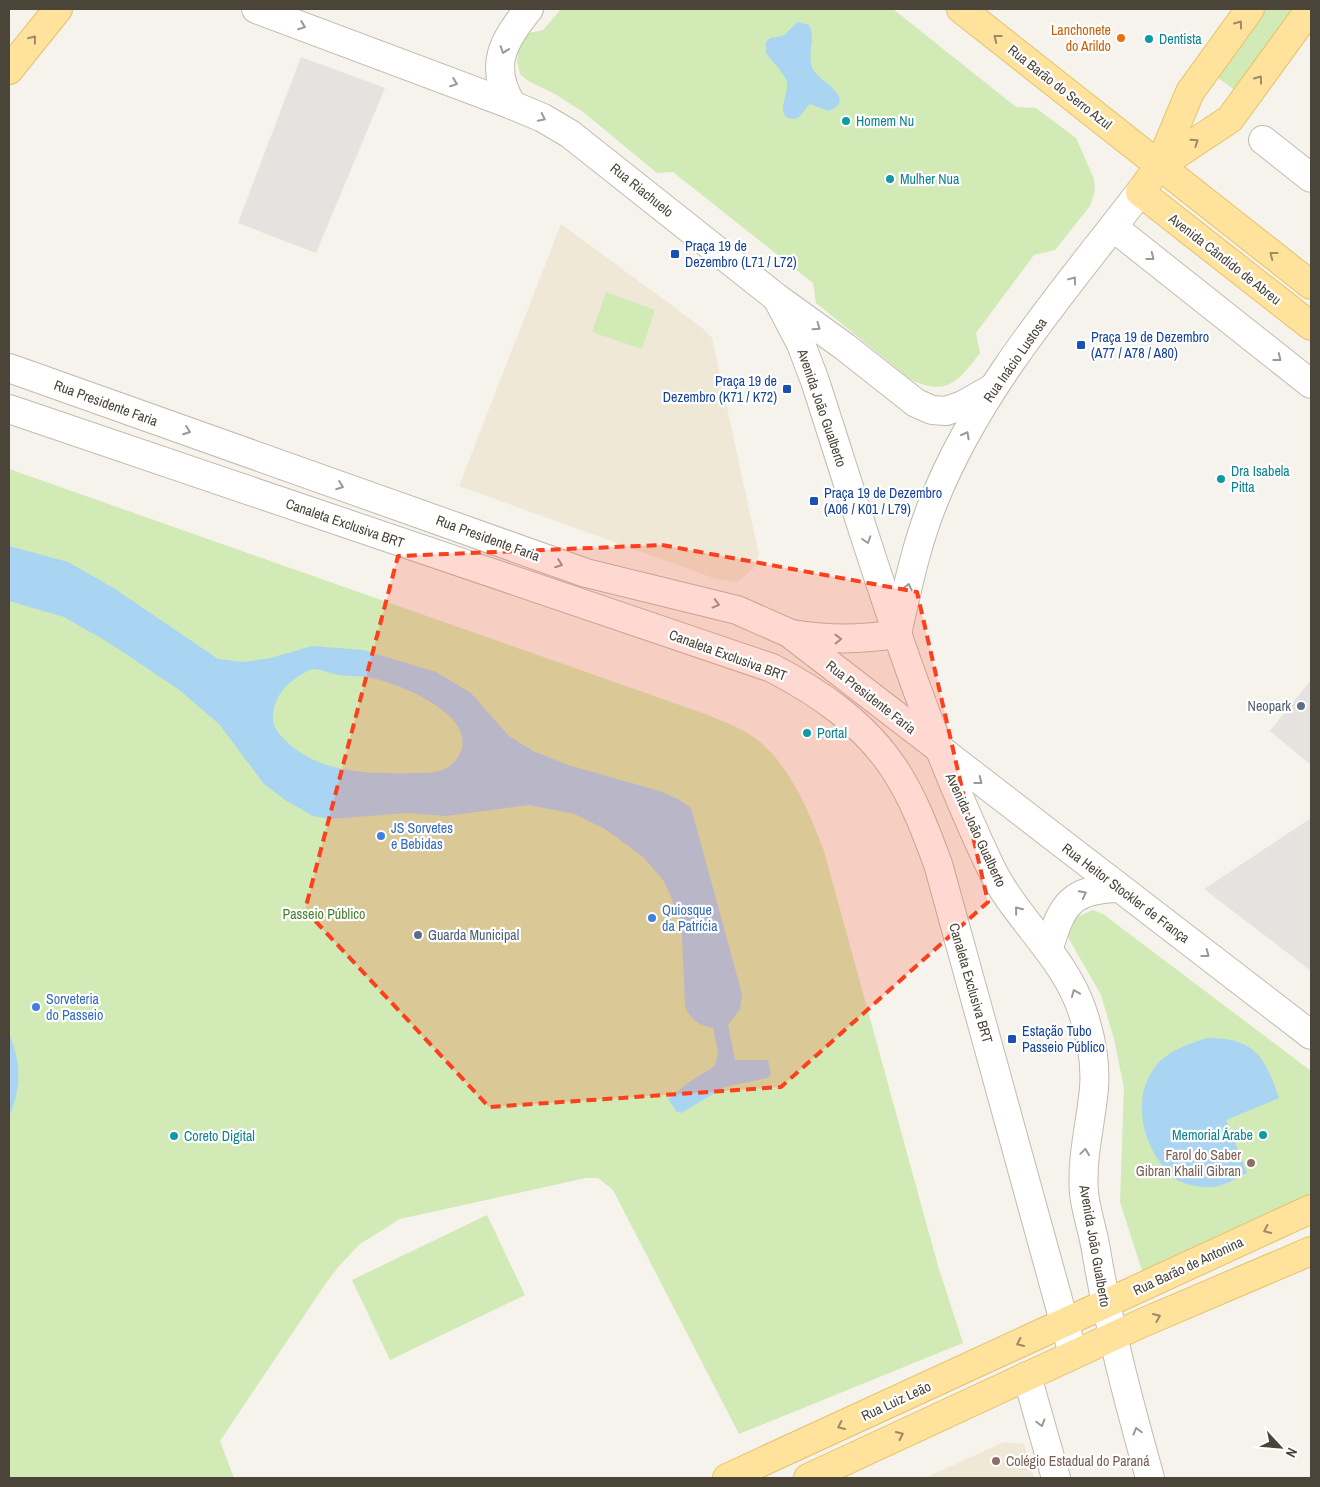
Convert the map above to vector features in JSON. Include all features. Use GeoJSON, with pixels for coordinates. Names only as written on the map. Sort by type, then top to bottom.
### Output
{"type":"FeatureCollection","features":[{"type":"Feature","properties":{"kind":"main road"},"geometry":{"type":"LineString","coordinates":[[9,70],[58,9]]}},
{"type":"Feature","properties":{"kind":"main road","name":"Rua Barão do Serro Azul"},"geometry":{"type":"LineString","coordinates":[[961,9],[1159,166]]}},
{"type":"Feature","properties":{"kind":"main road","name":"Rua Inácio Lustosa"},"geometry":{"type":"LineString","coordinates":[[1140,192],[1159,166],[1190,92],[1250,9]]}},
{"type":"Feature","properties":{"kind":"main road","name":"Rua Inácio Lustosa"},"geometry":{"type":"LineString","coordinates":[[1159,166],[1230,119],[1310,9]]}},
{"type":"Feature","properties":{"kind":"main road"},"geometry":{"type":"LineString","coordinates":[[1159,166],[1311,285]]}},
{"type":"Feature","properties":{"kind":"main road","name":"Avenida Cândido de Abreu"},"geometry":{"type":"LineString","coordinates":[[1140,192],[1311,326]]}},
{"type":"Feature","properties":{"kind":"main road","name":"Rua Barão de Antonina"},"geometry":{"type":"LineString","coordinates":[[1064,1322],[1311,1209]]}},
{"type":"Feature","properties":{"kind":"main road"},"geometry":{"type":"LineString","coordinates":[[808,1478],[1073,1354],[1311,1251]]}},
{"type":"Feature","properties":{"kind":"main road","name":"Rua Luiz Leão"},"geometry":{"type":"LineString","coordinates":[[727,1478],[1064,1322]]}},
{"type":"Feature","properties":{"kind":"street","name":"Rua Riachuelo"},"geometry":{"type":"LineString","coordinates":[[256,9],[512,105],[543,118],[570,134],[777,298],[845,347],[916,403],[946,411],[963,405],[991,389]]}},
{"type":"Feature","properties":{"kind":"street"},"geometry":{"type":"LineString","coordinates":[[512,105],[504,91],[499,75],[500,61],[513,29],[529,9]]}},
{"type":"Feature","properties":{"kind":"street"},"geometry":{"type":"LineString","coordinates":[[1263,140],[1311,178]]}},
{"type":"Feature","properties":{"kind":"street","name":"Rua Inácio Lustosa"},"geometry":{"type":"LineString","coordinates":[[897,634],[912,569],[933,503],[959,448],[991,389],[1140,192]]}},
{"type":"Feature","properties":{"kind":"street"},"geometry":{"type":"LineString","coordinates":[[1113,227],[1311,384]]}},
{"type":"Feature","properties":{"kind":"street","name":"Avenida João Gualberto"},"geometry":{"type":"LineString","coordinates":[[777,298],[801,344],[815,381],[897,634],[940,751],[1000,886],[1049,948],[1071,983],[1084,1014],[1093,1051],[1094,1086],[1084,1163],[1084,1194],[1105,1304],[1150,1478]]}},
{"type":"Feature","properties":{"kind":"street","name":"Rua Presidente Faria"},"geometry":{"type":"LineString","coordinates":[[9,368],[586,573],[738,610],[790,633],[940,751]]}},
{"type":"Feature","properties":{"kind":"street","name":"Canaleta Exclusiva BRT"},"geometry":{"type":"LineString","coordinates":[[9,409],[772,668],[811,688],[857,725],[894,770],[922,821],[938,864],[1073,1354]]}},
{"type":"Feature","properties":{"kind":"street"},"geometry":{"type":"LineString","coordinates":[[790,633],[831,640],[866,639],[897,634]]}},
{"type":"Feature","properties":{"kind":"street","name":"Rua Heitor Stockler de França"},"geometry":{"type":"LineString","coordinates":[[940,751],[1311,1034]]}},
{"type":"Feature","properties":{"kind":"street"},"geometry":{"type":"LineString","coordinates":[[1049,948],[1057,919],[1072,900],[1094,888],[1119,888]]}},
{"type":"Feature","properties":{"kind":"street"},"geometry":{"type":"LineString","coordinates":[[1027,1376],[1056,1478]]}},
{"type":"Feature","properties":{"kind":"highlighted area"},"geometry":{"type":"Polygon","coordinates":[[[662,545],[917,592],[988,902],[781,1087],[489,1107],[305,910],[398,556],[662,545]]]}},
{"type":"Feature","properties":{"kind":"shaded area"},"geometry":{"type":"Polygon","coordinates":[[[301,57],[385,88],[316,253],[238,223],[301,57]]]}},
{"type":"Feature","properties":{"kind":"shaded area"},"geometry":{"type":"Polygon","coordinates":[[[561,224],[701,327],[712,338],[759,555],[753,569],[737,582],[716,579],[459,486],[561,224]]]}},
{"type":"Feature","properties":{"kind":"shaded area","name":"Neopark"},"geometry":{"type":"Polygon","coordinates":[[[1311,680],[1311,765],[1270,731],[1311,680]]]}},
{"type":"Feature","properties":{"kind":"shaded area"},"geometry":{"type":"Polygon","coordinates":[[[1311,818],[1311,971],[1204,889],[1311,818]]]}},
{"type":"Feature","properties":{"kind":"shaded area","name":"Colégio Estadual do Paraná"},"geometry":{"type":"Polygon","coordinates":[[[1004,1442],[1024,1444],[1034,1478],[925,1478],[1004,1442]]]}},
{"type":"Feature","properties":{"kind":"green space"},"geometry":{"type":"Polygon","coordinates":[[[561,9],[893,9],[1016,107],[1036,108],[1076,138],[1094,179],[1095,191],[1090,206],[1055,250],[1034,255],[976,333],[980,353],[965,372],[950,384],[933,387],[922,384],[910,379],[816,303],[813,283],[673,172],[657,173],[583,112],[555,94],[528,81],[520,74],[517,61],[519,46],[529,33],[543,30],[561,9]]]}},
{"type":"Feature","properties":{"kind":"green space"},"geometry":{"type":"Polygon","coordinates":[[[1261,9],[1296,9],[1236,91],[1214,75],[1261,9]]]}},
{"type":"Feature","properties":{"kind":"green space"},"geometry":{"type":"Polygon","coordinates":[[[606,292],[655,310],[642,349],[592,332],[606,292]]]}},
{"type":"Feature","properties":{"kind":"green space","name":"Passeio Público"},"geometry":{"type":"Polygon","coordinates":[[[9,469],[708,715],[740,729],[770,751],[782,766],[802,799],[824,851],[938,1266],[963,1343],[739,1434],[613,1190],[598,1178],[586,1178],[400,1219],[360,1244],[326,1283],[220,1441],[234,1478],[9,1478],[9,469]]]}},
{"type":"Feature","properties":{"kind":"green space"},"geometry":{"type":"Polygon","coordinates":[[[1093,910],[1103,914],[1311,1071],[1311,1196],[1142,1271],[1120,1202],[1124,1088],[1114,1039],[1101,995],[1065,932],[1072,919],[1093,910]]]}},
{"type":"Feature","properties":{"kind":"green space"},"geometry":{"type":"Polygon","coordinates":[[[487,1215],[525,1295],[390,1360],[352,1280],[487,1215]]]}},
{"type":"Feature","properties":{"kind":"water"},"geometry":{"type":"Polygon","coordinates":[[[798,22],[809,25],[811,31],[811,60],[814,71],[835,90],[840,101],[837,106],[829,111],[810,104],[799,117],[793,119],[784,114],[787,82],[766,53],[766,42],[770,38],[783,36],[798,22]]]}},
{"type":"Feature","properties":{"kind":"water"},"geometry":{"type":"Polygon","coordinates":[[[9,546],[68,562],[115,589],[218,659],[243,662],[271,658],[312,646],[363,650],[436,672],[471,693],[509,736],[533,751],[568,765],[659,791],[678,799],[691,808],[742,994],[740,1009],[728,1025],[735,1060],[768,1060],[771,1074],[768,1078],[725,1087],[681,1113],[677,1112],[668,1099],[689,1082],[715,1066],[718,1052],[713,1028],[696,1021],[685,1006],[682,937],[679,916],[664,881],[642,856],[605,829],[575,814],[529,805],[446,816],[406,813],[331,819],[313,816],[285,800],[264,784],[219,724],[178,689],[111,644],[64,617],[9,601],[9,546]],[[312,669],[288,684],[276,701],[273,717],[278,732],[284,739],[311,759],[344,769],[378,773],[440,771],[446,769],[456,760],[460,753],[463,739],[458,727],[448,715],[434,704],[419,695],[388,682],[312,669]]]}},
{"type":"Feature","properties":{"kind":"water"},"geometry":{"type":"Polygon","coordinates":[[[9,1033],[18,1065],[18,1085],[9,1117],[9,1033]]]}},
{"type":"Feature","properties":{"kind":"water"},"geometry":{"type":"Polygon","coordinates":[[[1208,1038],[1237,1042],[1247,1046],[1256,1053],[1269,1071],[1279,1098],[1226,1120],[1247,1173],[1228,1183],[1213,1187],[1201,1187],[1178,1181],[1161,1164],[1149,1142],[1142,1116],[1142,1103],[1148,1078],[1160,1061],[1186,1045],[1208,1038]]]}},
{"type":"Feature","properties":{"kind":"place","name":"Lanchonete do Arildo"},"geometry":{"type":"Point","coordinates":[1121,38]}},
{"type":"Feature","properties":{"kind":"place","name":"Dentista"},"geometry":{"type":"Point","coordinates":[1149,39]}},
{"type":"Feature","properties":{"kind":"place","name":"Homem Nu"},"geometry":{"type":"Point","coordinates":[846,121]}},
{"type":"Feature","properties":{"kind":"place","name":"Mulher Nua"},"geometry":{"type":"Point","coordinates":[890,179]}},
{"type":"Feature","properties":{"kind":"place","name":"Praça 19 de Dezembro (L71 / L72)"},"geometry":{"type":"Point","coordinates":[675,254]}},
{"type":"Feature","properties":{"kind":"place","name":"Praça 19 de Dezembro (A77 / A78 / A80)"},"geometry":{"type":"Point","coordinates":[1081,345]}},
{"type":"Feature","properties":{"kind":"place","name":"Praça 19 de Dezembro (K71 / K72)"},"geometry":{"type":"Point","coordinates":[787,389]}},
{"type":"Feature","properties":{"kind":"place","name":"Dra Isabela Pitta"},"geometry":{"type":"Point","coordinates":[1221,479]}},
{"type":"Feature","properties":{"kind":"place","name":"Praça 19 de Dezembro (A06 / K01 / L79)"},"geometry":{"type":"Point","coordinates":[814,501]}},
{"type":"Feature","properties":{"kind":"place","name":"Neopark"},"geometry":{"type":"Point","coordinates":[1301,706]}},
{"type":"Feature","properties":{"kind":"place","name":"Portal"},"geometry":{"type":"Point","coordinates":[807,733]}},
{"type":"Feature","properties":{"kind":"place","name":"JS Sorvetes e Bebidas"},"geometry":{"type":"Point","coordinates":[381,836]}},
{"type":"Feature","properties":{"kind":"place","name":"Quiosque da Patrícia"},"geometry":{"type":"Point","coordinates":[652,918]}},
{"type":"Feature","properties":{"kind":"place","name":"Guarda Municipal"},"geometry":{"type":"Point","coordinates":[418,935]}},
{"type":"Feature","properties":{"kind":"place","name":"Sorveteria do Passeio"},"geometry":{"type":"Point","coordinates":[36,1007]}},
{"type":"Feature","properties":{"kind":"place","name":"Estação Tubo Passeio Público"},"geometry":{"type":"Point","coordinates":[1012,1039]}},
{"type":"Feature","properties":{"kind":"place","name":"Memorial Árabe"},"geometry":{"type":"Point","coordinates":[1263,1135]}},
{"type":"Feature","properties":{"kind":"place","name":"Coreto Digital"},"geometry":{"type":"Point","coordinates":[174,1136]}},
{"type":"Feature","properties":{"kind":"place","name":"Farol do Saber Gibran Khalil Gibran"},"geometry":{"type":"Point","coordinates":[1251,1163]}},
{"type":"Feature","properties":{"kind":"place","name":"Colégio Estadual do Paraná"},"geometry":{"type":"Point","coordinates":[996,1461]}}]}
